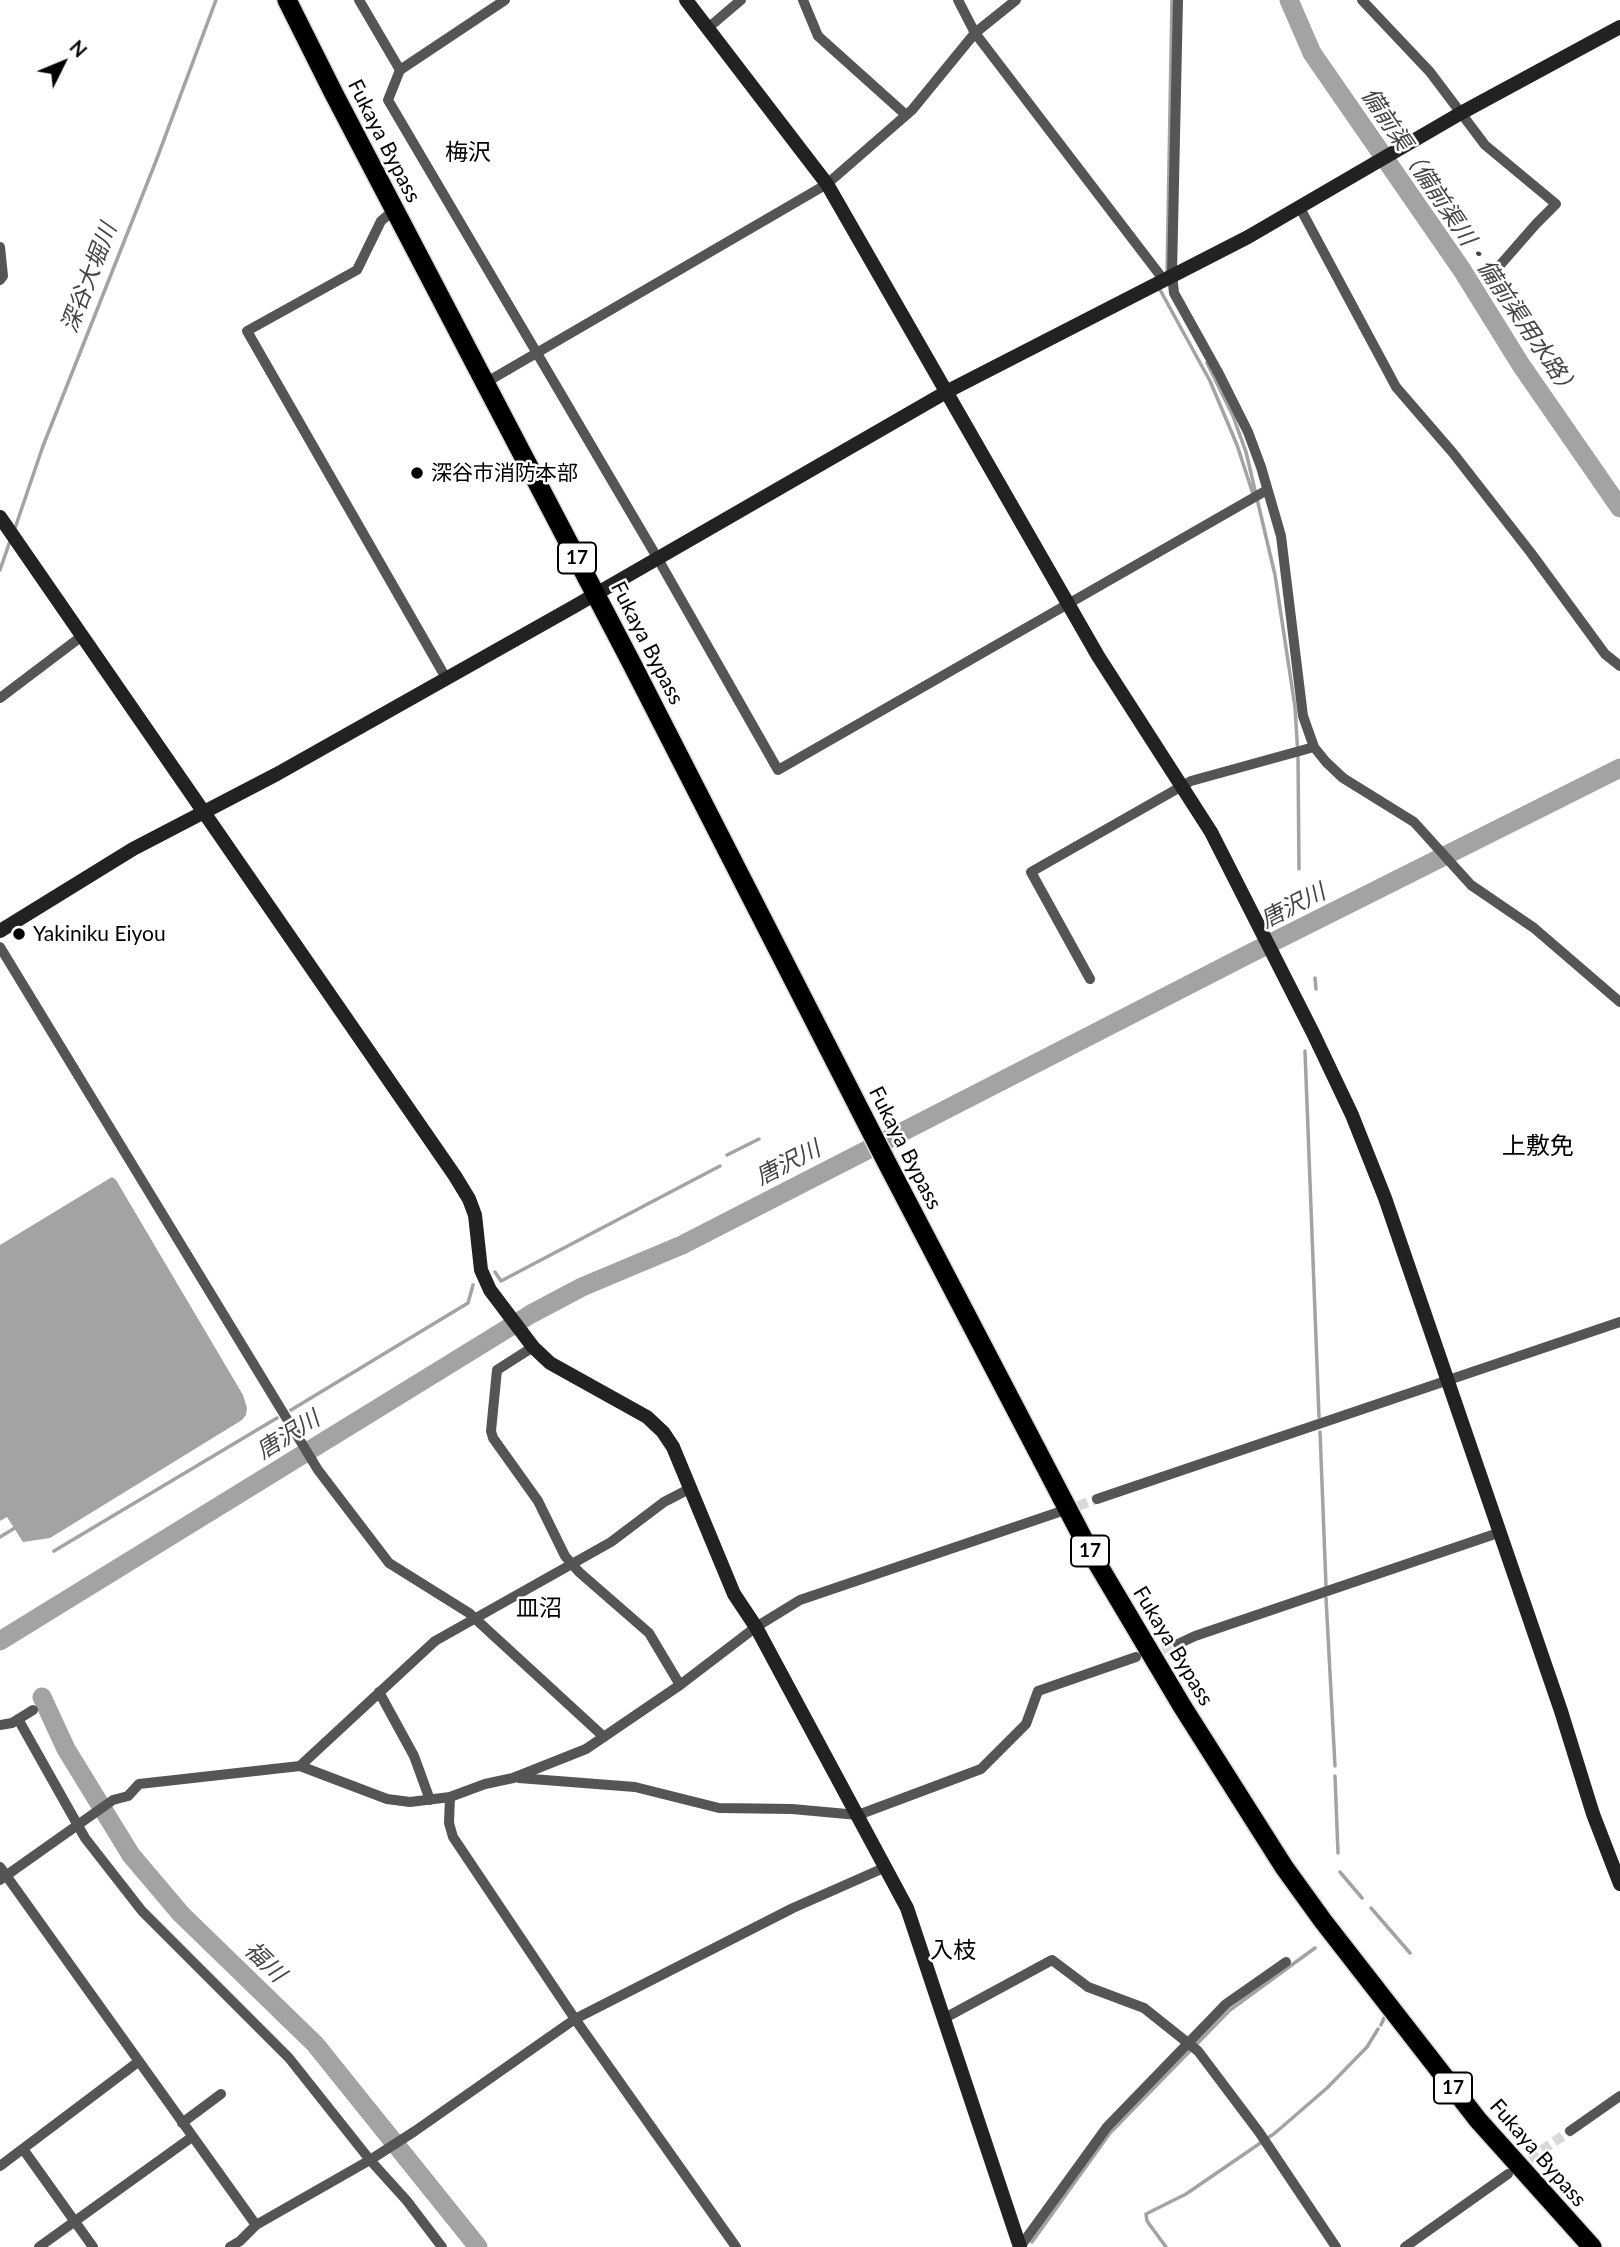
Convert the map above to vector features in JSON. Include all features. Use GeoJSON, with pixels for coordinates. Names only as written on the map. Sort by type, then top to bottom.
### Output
{"type":"FeatureCollection","features":[{"type":"Feature","properties":{"kind":"highway","name":"Fukaya Bypass"},"geometry":{"type":"LineString","coordinates":[[287,0],[1087,1546],[1182,1706],[1284,1867],[1478,2120],[1592,2247]]}},
{"type":"Feature","properties":{"kind":"street"},"geometry":{"type":"LineString","coordinates":[[359,0],[400,70]]}},
{"type":"Feature","properties":{"kind":"street"},"geometry":{"type":"LineString","coordinates":[[505,0],[400,70],[388,100],[658,559],[778,770],[1267,490]]}},
{"type":"Feature","properties":{"kind":"street"},"geometry":{"type":"LineString","coordinates":[[686,0],[827,184],[1068,605],[1221,851],[1324,1056],[1364,1144],[1561,1711],[1593,1814],[1620,1884]]}},
{"type":"Feature","properties":{"kind":"street"},"geometry":{"type":"LineString","coordinates":[[708,28],[741,0]]}},
{"type":"Feature","properties":{"kind":"street"},"geometry":{"type":"LineString","coordinates":[[803,0],[818,36],[906,115]]}},
{"type":"Feature","properties":{"kind":"street"},"geometry":{"type":"LineString","coordinates":[[958,0],[975,33],[1167,277],[1248,432],[1281,536],[1303,716],[1314,747],[1336,772],[1405,816],[1471,885],[1534,928],[1620,1002]]}},
{"type":"Feature","properties":{"kind":"street"},"geometry":{"type":"LineString","coordinates":[[485,383],[827,184],[906,115],[975,33],[1016,0]]}},
{"type":"Feature","properties":{"kind":"street"},"geometry":{"type":"LineString","coordinates":[[1167,277],[1178,0]]}},
{"type":"Feature","properties":{"kind":"street"},"geometry":{"type":"LineString","coordinates":[[1362,0],[1430,72],[1485,145],[1556,204],[1487,280]]}},
{"type":"Feature","properties":{"kind":"street"},"geometry":{"type":"LineString","coordinates":[[0,931],[134,849],[201,811],[277,774],[658,559],[947,391],[1248,237],[1461,113],[1620,27]]}},
{"type":"Feature","properties":{"kind":"street"},"geometry":{"type":"LineString","coordinates":[[1300,208],[1396,387],[1492,502],[1605,654],[1620,666]]}},
{"type":"Feature","properties":{"kind":"street"},"geometry":{"type":"LineString","coordinates":[[394,210],[381,221],[357,270],[247,331],[446,678]]}},
{"type":"Feature","properties":{"kind":"street"},"geometry":{"type":"LineString","coordinates":[[0,247],[3,276],[0,280]]}},
{"type":"Feature","properties":{"kind":"street"},"geometry":{"type":"LineString","coordinates":[[0,517],[469,1199],[475,1215],[481,1270],[490,1290],[532,1345],[558,1369],[630,1407],[656,1424],[673,1447],[734,1594],[757,1628],[907,1908],[1020,2247]]}},
{"type":"Feature","properties":{"kind":"street"},"geometry":{"type":"LineString","coordinates":[[0,698],[82,636]]}},
{"type":"Feature","properties":{"kind":"street"},"geometry":{"type":"LineString","coordinates":[[1090,979],[1031,872],[1191,781],[1314,747]]}},
{"type":"Feature","properties":{"kind":"street"},"geometry":{"type":"LineString","coordinates":[[0,947],[318,1470],[388,1563],[474,1618],[604,1737]]}},
{"type":"Feature","properties":{"kind":"street"},"geometry":{"type":"LineString","coordinates":[[1097,1499],[1620,1322]]}},
{"type":"Feature","properties":{"kind":"street"},"geometry":{"type":"LineString","coordinates":[[532,1345],[497,1370],[491,1431],[493,1438],[538,1501],[570,1564],[649,1633],[680,1685]]}},
{"type":"Feature","properties":{"kind":"street"},"geometry":{"type":"LineString","coordinates":[[300,1766],[435,1641],[619,1537],[664,1502],[691,1488]]}},
{"type":"Feature","properties":{"kind":"street"},"geometry":{"type":"LineString","coordinates":[[256,2225],[2,1874],[113,1800],[128,1796],[139,1784],[300,1766],[387,1800],[410,1802],[450,1797],[485,1784],[513,1778],[586,1749],[800,1600],[1059,1512]]}},
{"type":"Feature","properties":{"kind":"street"},"geometry":{"type":"LineString","coordinates":[[1178,1644],[1499,1533]]}},
{"type":"Feature","properties":{"kind":"street"},"geometry":{"type":"LineString","coordinates":[[513,1778],[539,1777],[635,1787],[719,1808],[792,1809],[858,1815],[981,1769],[1026,1724],[1038,1692],[1136,1657]]}},
{"type":"Feature","properties":{"kind":"street"},"geometry":{"type":"LineString","coordinates":[[379,1692],[414,1756],[430,1800]]}},
{"type":"Feature","properties":{"kind":"street"},"geometry":{"type":"LineString","coordinates":[[0,1724],[12,1723],[33,1710]]}},
{"type":"Feature","properties":{"kind":"street"},"geometry":{"type":"LineString","coordinates":[[18,1719],[80,1823],[85,1838],[142,1911],[289,2058],[373,2158],[442,2247]]}},
{"type":"Feature","properties":{"kind":"street"},"geometry":{"type":"LineString","coordinates":[[450,1797],[449,1823],[453,1837],[575,2019],[736,2247]]}},
{"type":"Feature","properties":{"kind":"street"},"geometry":{"type":"LineString","coordinates":[[238,2245],[256,2225],[415,2131],[575,2019],[793,1908],[886,1867]]}},
{"type":"Feature","properties":{"kind":"street"},"geometry":{"type":"LineString","coordinates":[[943,2020],[1052,1961],[1088,1987],[1144,2008],[1189,2042],[1212,2069],[1259,2132],[1336,2247]]}},
{"type":"Feature","properties":{"kind":"street"},"geometry":{"type":"LineString","coordinates":[[1020,2247],[1107,2127],[1226,2004],[1286,1962]]}},
{"type":"Feature","properties":{"kind":"street"},"geometry":{"type":"LineString","coordinates":[[0,2166],[138,2062]]}},
{"type":"Feature","properties":{"kind":"street"},"geometry":{"type":"LineString","coordinates":[[182,2123],[221,2094]]}},
{"type":"Feature","properties":{"kind":"street"},"geometry":{"type":"LineString","coordinates":[[1570,2131],[1620,2096]]}},
{"type":"Feature","properties":{"kind":"street"},"geometry":{"type":"LineString","coordinates":[[38,2247],[192,2137]]}},
{"type":"Feature","properties":{"kind":"street"},"geometry":{"type":"LineString","coordinates":[[23,2149],[93,2247]]}},
{"type":"Feature","properties":{"kind":"street"},"geometry":{"type":"LineString","coordinates":[[1405,2247],[1508,2174]]}},
{"type":"Feature","properties":{"kind":"shaded area"},"geometry":{"type":"Polygon","coordinates":[[[112,1177],[243,1395],[246,1415],[242,1420],[50,1538],[23,1542],[7,1517],[0,1521],[0,1245],[112,1177]]]}},
{"type":"Feature","properties":{"kind":"waterway","name":"深谷大堀川"},"geometry":{"type":"LineString","coordinates":[[14,531],[43,446],[156,161],[216,0]]}},
{"type":"Feature","properties":{"kind":"waterway"},"geometry":{"type":"LineString","coordinates":[[1167,274],[1172,0]]}},
{"type":"Feature","properties":{"kind":"waterway","name":"備前渠（備前渠川・備前渠用水路）"},"geometry":{"type":"LineString","coordinates":[[1289,0],[1312,53],[1462,270],[1521,365],[1620,508]]}},
{"type":"Feature","properties":{"kind":"waterway"},"geometry":{"type":"LineString","coordinates":[[1159,288],[1210,381],[1237,445],[1253,494]]}},
{"type":"Feature","properties":{"kind":"waterway"},"geometry":{"type":"LineString","coordinates":[[1207,363],[1233,416],[1246,452],[1275,575],[1295,707],[1299,869]]}},
{"type":"Feature","properties":{"kind":"waterway","name":"深谷大堀川"},"geometry":{"type":"LineString","coordinates":[[0,570],[10,541]]}},
{"type":"Feature","properties":{"kind":"waterway","name":"唐沢川"},"geometry":{"type":"LineString","coordinates":[[0,1641],[531,1314],[582,1287],[682,1245],[1247,955],[1620,768]]}},
{"type":"Feature","properties":{"kind":"waterway"},"geometry":{"type":"LineString","coordinates":[[1315,978],[1316,989]]}},
{"type":"Feature","properties":{"kind":"waterway"},"geometry":{"type":"LineString","coordinates":[[1305,1051],[1319,1417]]}},
{"type":"Feature","properties":{"kind":"waterway"},"geometry":{"type":"LineString","coordinates":[[727,1155],[759,1139]]}},
{"type":"Feature","properties":{"kind":"waterway"},"geometry":{"type":"LineString","coordinates":[[495,1272],[501,1281],[720,1166]]}},
{"type":"Feature","properties":{"kind":"waterway"},"geometry":{"type":"LineString","coordinates":[[291,1410],[468,1303],[473,1285]]}},
{"type":"Feature","properties":{"kind":"waterway"},"geometry":{"type":"LineString","coordinates":[[54,1551],[277,1418]]}},
{"type":"Feature","properties":{"kind":"waterway"},"geometry":{"type":"LineString","coordinates":[[1320,1432],[1326,1586]]}},
{"type":"Feature","properties":{"kind":"waterway"},"geometry":{"type":"LineString","coordinates":[[0,1537],[18,1526]]}},
{"type":"Feature","properties":{"kind":"waterway"},"geometry":{"type":"LineString","coordinates":[[1326,1598],[1335,1766]]}},
{"type":"Feature","properties":{"kind":"waterway","name":"福川"},"geometry":{"type":"LineString","coordinates":[[42,1697],[66,1749],[131,1855],[181,1914],[315,2044],[478,2247]]}},
{"type":"Feature","properties":{"kind":"waterway"},"geometry":{"type":"LineString","coordinates":[[1335,1776],[1338,1853]]}},
{"type":"Feature","properties":{"kind":"waterway"},"geometry":{"type":"LineString","coordinates":[[1340,1872],[1362,1898]]}},
{"type":"Feature","properties":{"kind":"waterway"},"geometry":{"type":"LineString","coordinates":[[1371,1908],[1410,1953]]}},
{"type":"Feature","properties":{"kind":"waterway"},"geometry":{"type":"LineString","coordinates":[[1032,2242],[1110,2133],[1230,2010],[1315,1948]]}},
{"type":"Feature","properties":{"kind":"waterway"},"geometry":{"type":"LineString","coordinates":[[1381,2025],[1384,2018]]}},
{"type":"Feature","properties":{"kind":"waterway"},"geometry":{"type":"LineString","coordinates":[[1166,2247],[1147,2221],[1146,2214],[1186,2194],[1275,2133],[1327,2088],[1367,2047],[1378,2029]]}},
{"type":"Feature","properties":{"kind":"tunnel"},"geometry":{"type":"LineString","coordinates":[[1064,1511],[1097,1499]]}},
{"type":"Feature","properties":{"kind":"tunnel"},"geometry":{"type":"LineString","coordinates":[[1148,1654],[1178,1644]]}},
{"type":"Feature","properties":{"kind":"tunnel"},"geometry":{"type":"LineString","coordinates":[[1517,2167],[1570,2131]]}},
{"type":"Feature","properties":{"kind":"place","name":"深谷市消防本部"},"geometry":{"type":"Point","coordinates":[417,473]}},
{"type":"Feature","properties":{"kind":"place","name":"Yakiniku Eiyou"},"geometry":{"type":"Point","coordinates":[19,934]}},
{"type":"Feature","properties":{"kind":"district","name":"梅沢"},"geometry":{"type":"Point","coordinates":[468,153]}},
{"type":"Feature","properties":{"kind":"district","name":"上敷免"},"geometry":{"type":"Point","coordinates":[1538,1146]}},
{"type":"Feature","properties":{"kind":"district","name":"皿沼"},"geometry":{"type":"Point","coordinates":[539,1609]}},
{"type":"Feature","properties":{"kind":"district","name":"入枝"},"geometry":{"type":"Point","coordinates":[953,1951]}}]}
